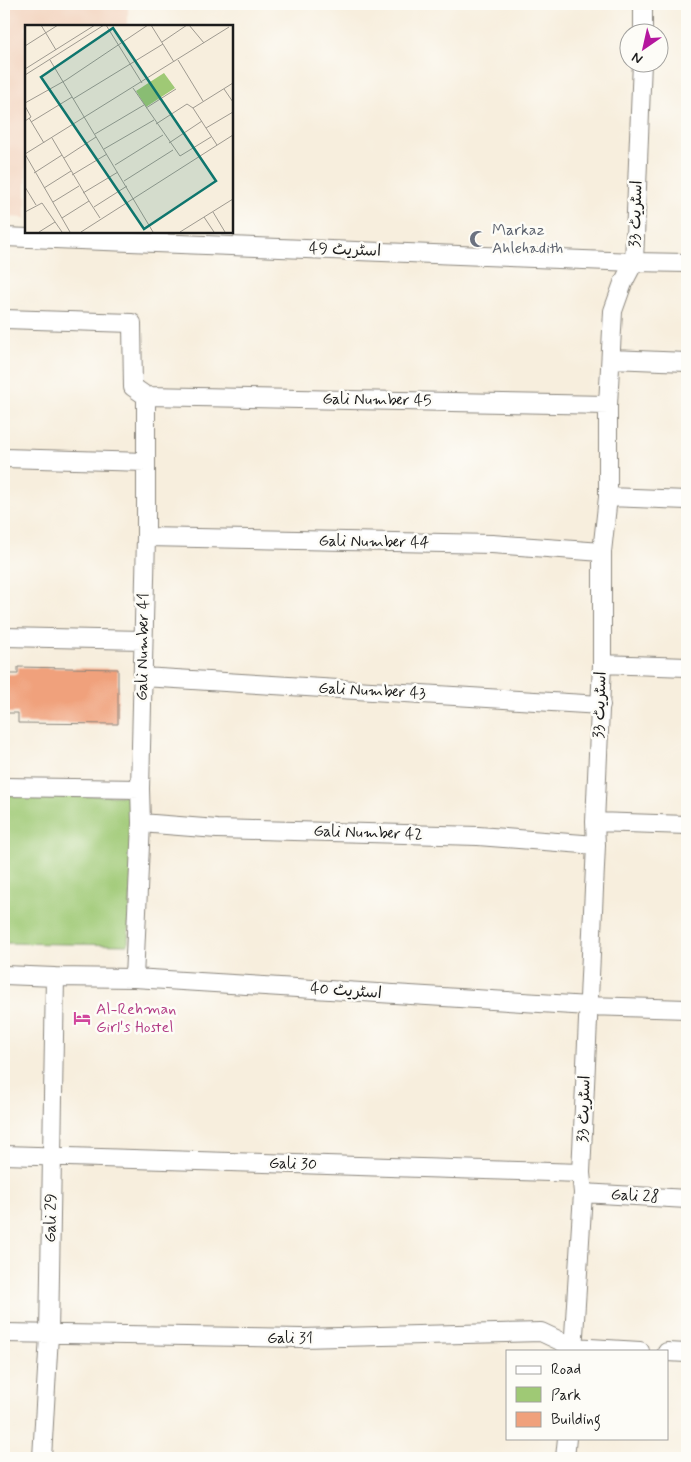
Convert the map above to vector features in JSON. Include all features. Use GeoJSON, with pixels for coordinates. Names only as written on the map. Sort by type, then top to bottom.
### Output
{"type":"FeatureCollection","features":[{"type":"Feature","properties":{"kind":"street"},"geometry":{"type":"LineString","coordinates":[[643,4],[643,22]]}},
{"type":"Feature","properties":{"kind":"street","name":"اسٹریٹ 33"},"geometry":{"type":"LineString","coordinates":[[573,1349],[582,1194],[581,1173],[596,845],[595,822],[602,664],[602,552],[608,497],[608,405],[613,311],[623,283],[634,262],[642,72]]}},
{"type":"Feature","properties":{"kind":"street","name":"اسٹریٹ 49"},"geometry":{"type":"LineString","coordinates":[[4,237],[687,263]]}},
{"type":"Feature","properties":{"kind":"street"},"geometry":{"type":"LineString","coordinates":[[4,320],[132,323],[133,387],[146,396]]}},
{"type":"Feature","properties":{"kind":"street"},"geometry":{"type":"LineString","coordinates":[[611,359],[687,362]]}},
{"type":"Feature","properties":{"kind":"street","name":"Gali Number 45"},"geometry":{"type":"LineString","coordinates":[[146,396],[608,405]]}},
{"type":"Feature","properties":{"kind":"street","name":"Gali Number 41"},"geometry":{"type":"LineString","coordinates":[[134,978],[141,823],[140,789],[146,537],[146,396]]}},
{"type":"Feature","properties":{"kind":"street"},"geometry":{"type":"LineString","coordinates":[[4,458],[146,462]]}},
{"type":"Feature","properties":{"kind":"street"},"geometry":{"type":"LineString","coordinates":[[608,497],[687,500]]}},
{"type":"Feature","properties":{"kind":"street","name":"Gali Number 44"},"geometry":{"type":"LineString","coordinates":[[146,537],[492,544],[602,552]]}},
{"type":"Feature","properties":{"kind":"street"},"geometry":{"type":"LineString","coordinates":[[4,637],[143,640]]}},
{"type":"Feature","properties":{"kind":"street"},"geometry":{"type":"LineString","coordinates":[[602,664],[687,667]]}},
{"type":"Feature","properties":{"kind":"street","name":"Gali Number 43"},"geometry":{"type":"LineString","coordinates":[[143,678],[600,704]]}},
{"type":"Feature","properties":{"kind":"street"},"geometry":{"type":"LineString","coordinates":[[4,787],[140,789]]}},
{"type":"Feature","properties":{"kind":"street"},"geometry":{"type":"LineString","coordinates":[[595,822],[687,825]]}},
{"type":"Feature","properties":{"kind":"street","name":"Gali Number 42"},"geometry":{"type":"LineString","coordinates":[[141,823],[217,829],[478,836],[596,845]]}},
{"type":"Feature","properties":{"kind":"street","name":"اسٹریٹ 40"},"geometry":{"type":"LineString","coordinates":[[4,975],[134,978],[589,1006],[687,1009]]}},
{"type":"Feature","properties":{"kind":"street","name":"Gali 29"},"geometry":{"type":"LineString","coordinates":[[42,1458],[49,1334],[54,977]]}},
{"type":"Feature","properties":{"kind":"street","name":"Gali 30"},"geometry":{"type":"LineString","coordinates":[[4,1155],[581,1173]]}},
{"type":"Feature","properties":{"kind":"street","name":"Gali 28"},"geometry":{"type":"LineString","coordinates":[[582,1194],[687,1199]]}},
{"type":"Feature","properties":{"kind":"street","name":"Gali 31"},"geometry":{"type":"LineString","coordinates":[[4,1333],[301,1338],[541,1332],[573,1349]]}},
{"type":"Feature","properties":{"kind":"street"},"geometry":{"type":"LineString","coordinates":[[573,1349],[606,1350]]}},
{"type":"Feature","properties":{"kind":"street"},"geometry":{"type":"LineString","coordinates":[[668,1352],[687,1353]]}},
{"type":"Feature","properties":{"kind":"street"},"geometry":{"type":"LineString","coordinates":[[565,1458],[567,1440]]}},
{"type":"Feature","properties":{"kind":"shaded area"},"geometry":{"type":"Polygon","coordinates":[[[4,4],[128,4],[128,25],[25,25],[25,218],[4,217],[4,4]]]}},
{"type":"Feature","properties":{"kind":"green space"},"geometry":{"type":"Polygon","coordinates":[[[4,795],[136,796],[128,945],[4,943],[4,795]]]}},
{"type":"Feature","properties":{"kind":"building"},"geometry":{"type":"Polygon","coordinates":[[[18,667],[118,669],[118,724],[18,723],[18,713],[4,713],[4,674],[18,674],[18,667]]]}},
{"type":"Feature","properties":{"kind":"place","name":"Markaz Ahlehadith"},"geometry":{"type":"Point","coordinates":[478,239]}},
{"type":"Feature","properties":{"kind":"place","name":"Al-Rehman Girl's Hostel"},"geometry":{"type":"Point","coordinates":[82,1018]}}]}
